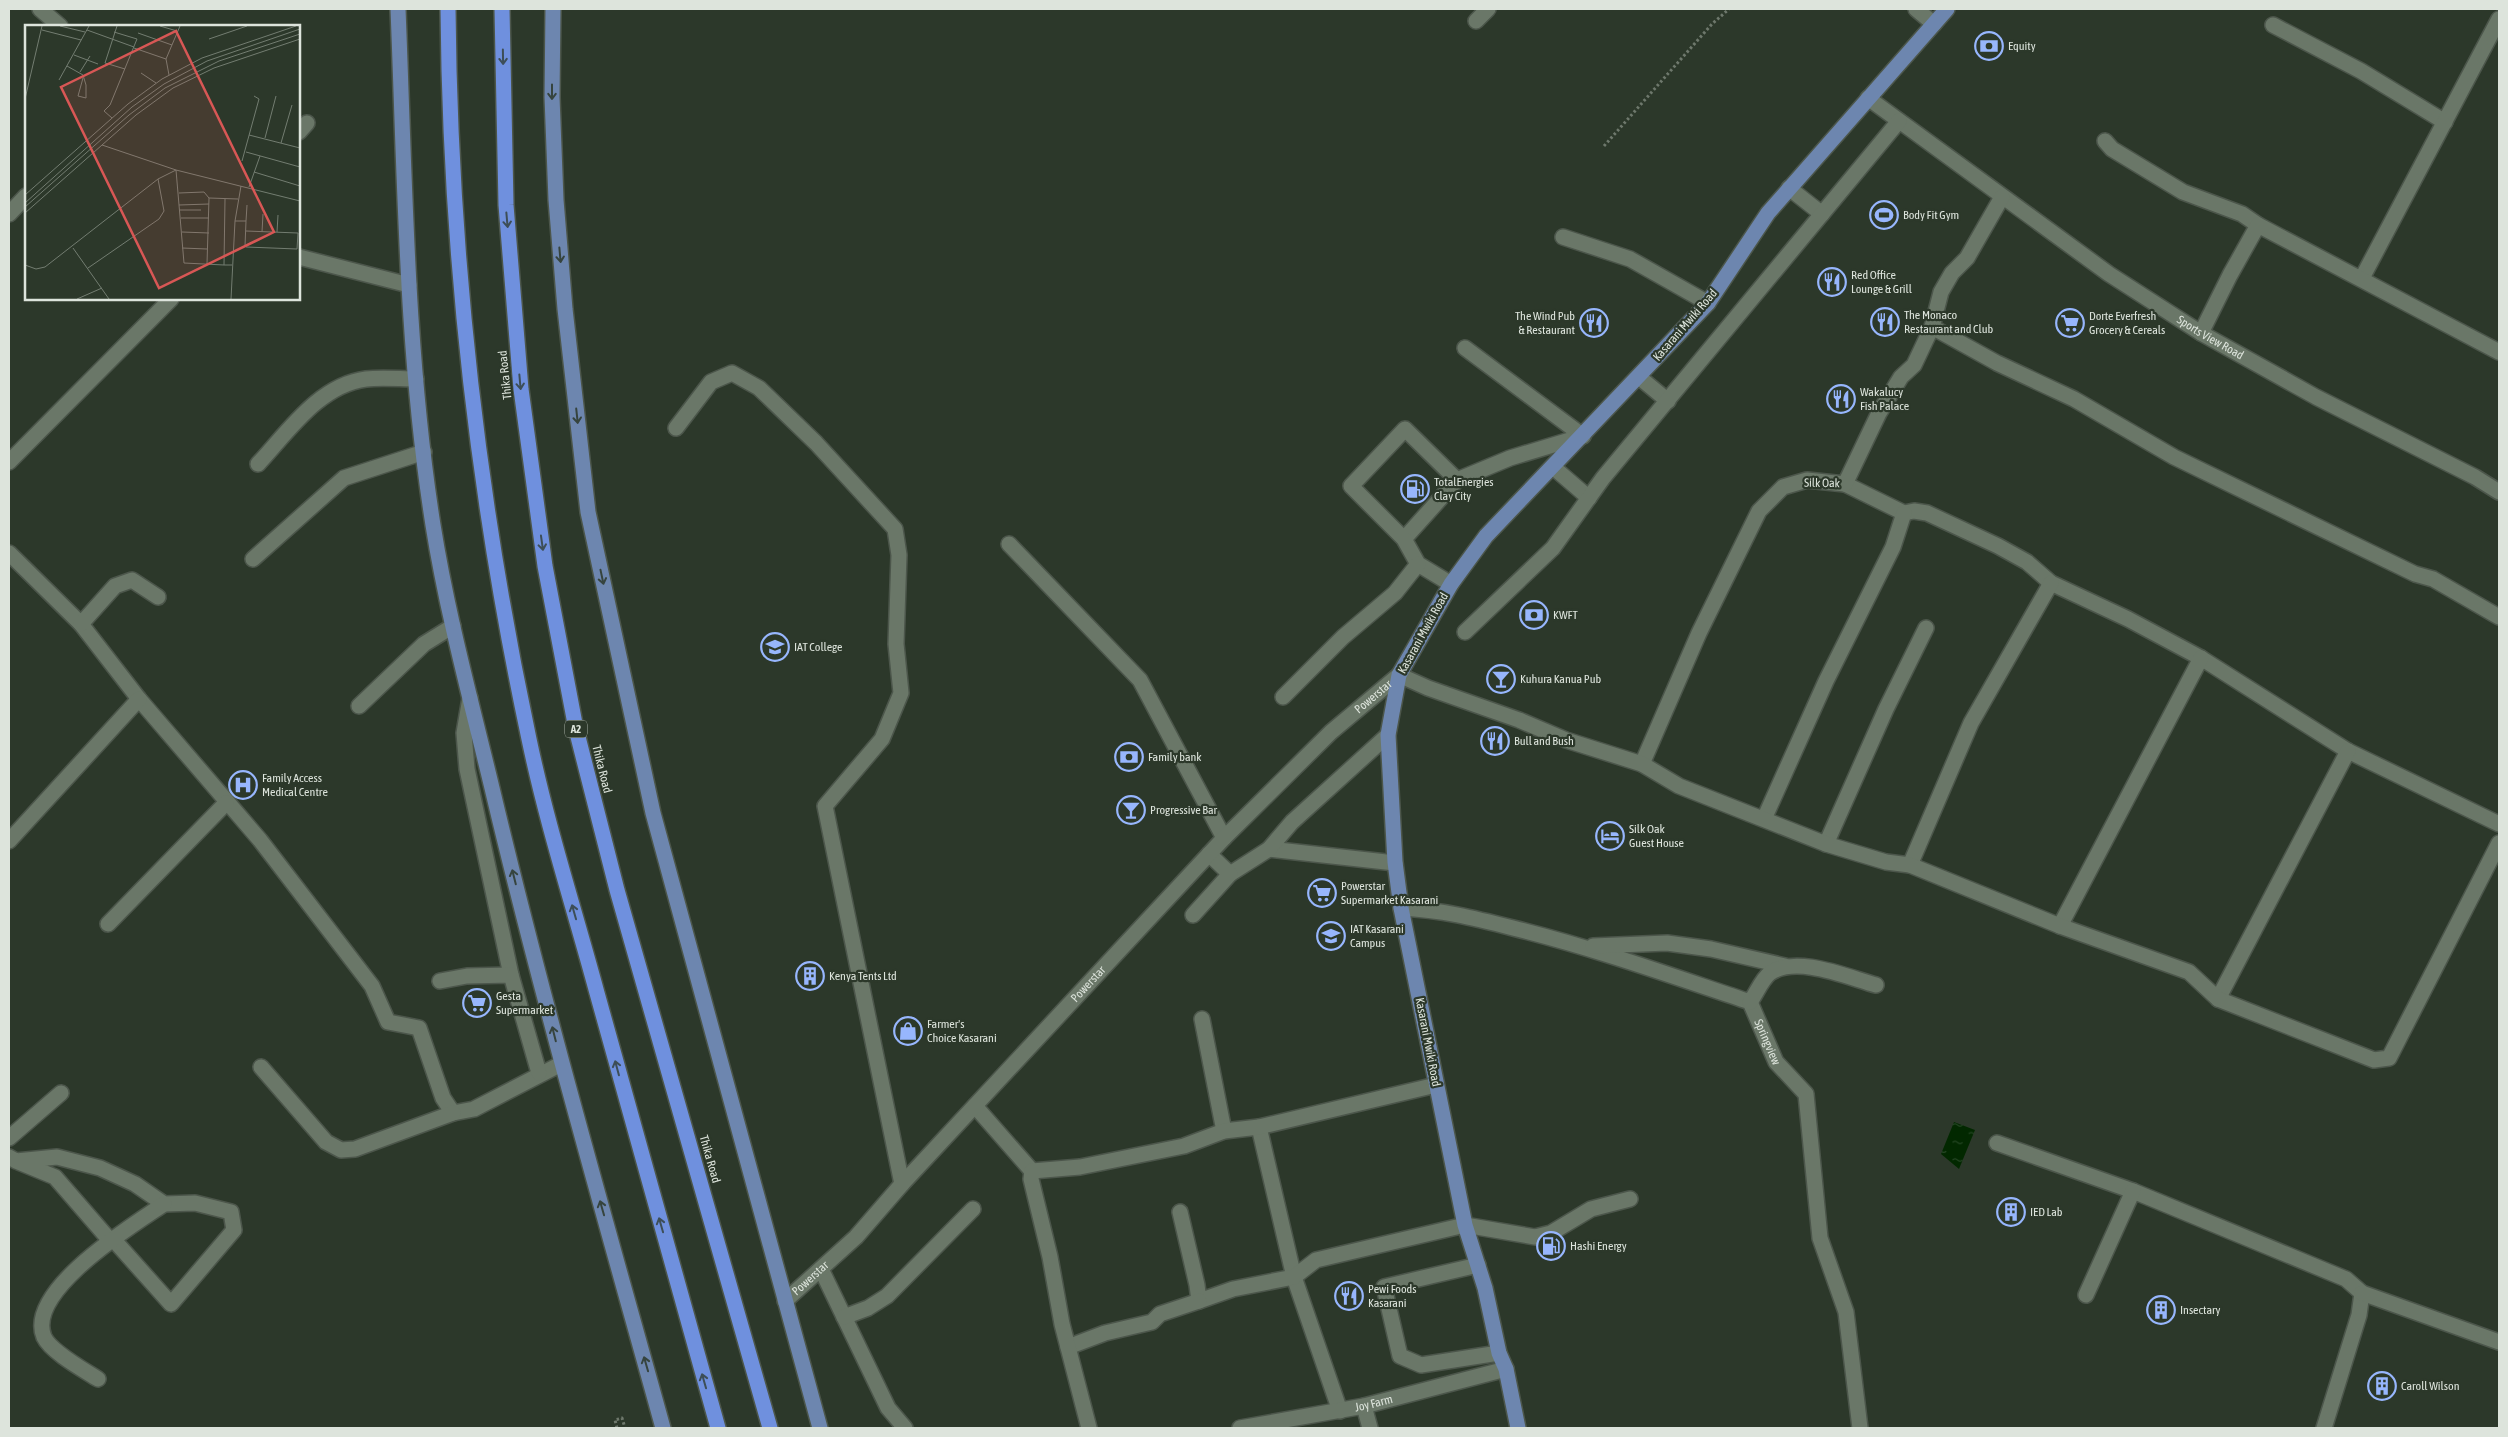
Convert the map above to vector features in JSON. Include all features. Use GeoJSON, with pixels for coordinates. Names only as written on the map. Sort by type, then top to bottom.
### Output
{"type":"FeatureCollection","features":[{"type":"Feature","properties":{"kind":"highway"},"geometry":{"type":"LineString","coordinates":[[448,9],[454,195],[470,381],[496,566],[512,657],[546,812],[718,1428]]}},
{"type":"Feature","properties":{"kind":"highway","name":"Thika Road"},"geometry":{"type":"LineString","coordinates":[[502,9],[506,205],[521,389],[546,566],[576,729],[617,890],[770,1428]]}},
{"type":"Feature","properties":{"kind":"main road"},"geometry":{"type":"LineString","coordinates":[[398,9],[409,285],[416,379],[433,525],[453,626],[470,698],[561,1064],[663,1428]]}},
{"type":"Feature","properties":{"kind":"main road"},"geometry":{"type":"LineString","coordinates":[[553,9],[552,97],[556,200],[565,309],[588,512],[653,813],[820,1428]]}},
{"type":"Feature","properties":{"kind":"main road","name":"Kasarani Mwiki Road"},"geometry":{"type":"LineString","coordinates":[[1518,1428],[1506,1369],[1499,1353],[1478,1265],[1465,1225],[1401,908],[1395,863],[1388,735],[1399,675],[1451,584],[1486,536],[1708,303],[1768,213],[1947,9]]}},
{"type":"Feature","properties":{"kind":"street"},"geometry":{"type":"LineString","coordinates":[[40,9],[59,25]]}},
{"type":"Feature","properties":{"kind":"street"},"geometry":{"type":"LineString","coordinates":[[1476,21],[1488,9]]}},
{"type":"Feature","properties":{"kind":"street"},"geometry":{"type":"LineString","coordinates":[[1916,9],[1934,24]]}},
{"type":"Feature","properties":{"kind":"street"},"geometry":{"type":"LineString","coordinates":[[2362,278],[2499,19]]}},
{"type":"Feature","properties":{"kind":"street"},"geometry":{"type":"LineString","coordinates":[[2272,25],[2361,71],[2445,122]]}},
{"type":"Feature","properties":{"kind":"street","name":"Sports View Road"},"geometry":{"type":"LineString","coordinates":[[1868,98],[2109,274],[2201,333],[2316,397],[2475,477],[2499,492]]}},
{"type":"Feature","properties":{"kind":"street"},"geometry":{"type":"LineString","coordinates":[[1465,632],[1553,548],[1589,498],[1899,121]]}},
{"type":"Feature","properties":{"kind":"street"},"geometry":{"type":"LineString","coordinates":[[2105,141],[2112,149],[2183,192],[2234,211],[2499,352]]}},
{"type":"Feature","properties":{"kind":"street"},"geometry":{"type":"LineString","coordinates":[[1789,188],[1822,214]]}},
{"type":"Feature","properties":{"kind":"street"},"geometry":{"type":"LineString","coordinates":[[9,214],[25,197]]}},
{"type":"Feature","properties":{"kind":"street","name":"Silk Oak"},"geometry":{"type":"LineString","coordinates":[[1642,764],[1699,633],[1760,511],[1783,487],[1807,480],[1844,484],[1879,413],[1901,376],[1914,365],[1932,327],[1941,292],[1952,273],[1967,258],[2002,197]]}},
{"type":"Feature","properties":{"kind":"street"},"geometry":{"type":"LineString","coordinates":[[2201,333],[2258,225]]}},
{"type":"Feature","properties":{"kind":"street"},"geometry":{"type":"LineString","coordinates":[[1563,237],[1630,259],[1708,303]]}},
{"type":"Feature","properties":{"kind":"street"},"geometry":{"type":"LineString","coordinates":[[300,257],[409,285]]}},
{"type":"Feature","properties":{"kind":"street"},"geometry":{"type":"LineString","coordinates":[[9,462],[170,300]]}},
{"type":"Feature","properties":{"kind":"street"},"geometry":{"type":"LineString","coordinates":[[1932,327],[2005,367],[2074,399],[2174,457],[2415,574],[2433,579],[2499,618]]}},
{"type":"Feature","properties":{"kind":"street"},"geometry":{"type":"LineString","coordinates":[[1465,348],[1582,436]]}},
{"type":"Feature","properties":{"kind":"street"},"geometry":{"type":"LineString","coordinates":[[676,428],[711,382],[732,374],[759,388],[816,443],[895,529],[899,555],[896,644],[901,693],[882,739],[826,806],[902,1184]]}},
{"type":"Feature","properties":{"kind":"street"},"geometry":{"type":"LineString","coordinates":[[1639,377],[1668,401]]}},
{"type":"Feature","properties":{"kind":"street"},"geometry":{"type":"LineString","coordinates":[[258,464],[300,418],[341,385],[366,379],[416,379]]}},
{"type":"Feature","properties":{"kind":"street"},"geometry":{"type":"LineString","coordinates":[[1451,584],[1418,564],[1404,539],[1351,486],[1405,429],[1457,480]]}},
{"type":"Feature","properties":{"kind":"street"},"geometry":{"type":"LineString","coordinates":[[1404,539],[1457,480],[1510,458],[1582,436]]}},
{"type":"Feature","properties":{"kind":"street"},"geometry":{"type":"LineString","coordinates":[[253,559],[344,478],[424,452]]}},
{"type":"Feature","properties":{"kind":"street"},"geometry":{"type":"LineString","coordinates":[[1553,467],[1589,498]]}},
{"type":"Feature","properties":{"kind":"street"},"geometry":{"type":"LineString","coordinates":[[1844,484],[1904,513],[1914,511],[1927,513],[1998,546],[2026,562],[2050,583],[2128,619],[2201,658],[2348,751],[2499,824]]}},
{"type":"Feature","properties":{"kind":"street"},"geometry":{"type":"LineString","coordinates":[[1764,819],[1826,681],[1893,546],[1904,513]]}},
{"type":"Feature","properties":{"kind":"street"},"geometry":{"type":"LineString","coordinates":[[1009,544],[1140,680],[1224,838]]}},
{"type":"Feature","properties":{"kind":"street"},"geometry":{"type":"LineString","coordinates":[[9,553],[81,624],[139,699],[226,803],[260,840],[372,986],[388,1022],[419,1028],[443,1098],[453,1113]]}},
{"type":"Feature","properties":{"kind":"street"},"geometry":{"type":"LineString","coordinates":[[1283,697],[1342,637],[1395,593],[1418,564]]}},
{"type":"Feature","properties":{"kind":"street"},"geometry":{"type":"LineString","coordinates":[[81,624],[115,586],[132,580],[158,597]]}},
{"type":"Feature","properties":{"kind":"street"},"geometry":{"type":"LineString","coordinates":[[1910,865],[1971,723],[2050,583]]}},
{"type":"Feature","properties":{"kind":"street"},"geometry":{"type":"LineString","coordinates":[[359,706],[424,644],[453,626]]}},
{"type":"Feature","properties":{"kind":"street"},"geometry":{"type":"LineString","coordinates":[[1826,844],[1886,709],[1926,628]]}},
{"type":"Feature","properties":{"kind":"street"},"geometry":{"type":"LineString","coordinates":[[2060,926],[2201,658]]}},
{"type":"Feature","properties":{"kind":"street"},"geometry":{"type":"LineString","coordinates":[[1399,675],[1428,688],[1519,720],[1566,740],[1642,764],[1680,786],[1826,844],[1886,862],[1910,865],[2060,926],[2189,972],[2218,999],[2374,1060],[2389,1058],[2499,843]]}},
{"type":"Feature","properties":{"kind":"street","name":"Powerstar"},"geometry":{"type":"LineString","coordinates":[[785,1301],[856,1237],[902,1184],[1224,838],[1331,732],[1399,675]]}},
{"type":"Feature","properties":{"kind":"street"},"geometry":{"type":"LineString","coordinates":[[470,698],[464,733],[467,769],[510,975],[539,1074]]}},
{"type":"Feature","properties":{"kind":"street"},"geometry":{"type":"LineString","coordinates":[[9,840],[139,699]]}},
{"type":"Feature","properties":{"kind":"street"},"geometry":{"type":"LineString","coordinates":[[1194,915],[1230,874],[1269,849],[1292,822],[1388,735]]}},
{"type":"Feature","properties":{"kind":"street"},"geometry":{"type":"LineString","coordinates":[[2218,999],[2348,751]]}},
{"type":"Feature","properties":{"kind":"street"},"geometry":{"type":"LineString","coordinates":[[108,924],[226,803]]}},
{"type":"Feature","properties":{"kind":"street"},"geometry":{"type":"LineString","coordinates":[[1269,849],[1395,863]]}},
{"type":"Feature","properties":{"kind":"street"},"geometry":{"type":"LineString","coordinates":[[1209,854],[1230,874]]}},
{"type":"Feature","properties":{"kind":"street","name":"Springview"},"geometry":{"type":"LineString","coordinates":[[1401,908],[1437,909],[1581,947],[1750,1002],[1776,1062],[1806,1094],[1820,1238],[1846,1312],[1860,1428]]}},
{"type":"Feature","properties":{"kind":"street"},"geometry":{"type":"LineString","coordinates":[[1581,947],[1667,943],[1711,949],[1785,966],[1800,965],[1876,985]]}},
{"type":"Feature","properties":{"kind":"street"},"geometry":{"type":"LineString","coordinates":[[1750,1002],[1768,974],[1785,966]]}},
{"type":"Feature","properties":{"kind":"street"},"geometry":{"type":"LineString","coordinates":[[440,981],[467,976],[510,975]]}},
{"type":"Feature","properties":{"kind":"street"},"geometry":{"type":"LineString","coordinates":[[1202,1020],[1224,1131]]}},
{"type":"Feature","properties":{"kind":"street"},"geometry":{"type":"LineString","coordinates":[[261,1067],[326,1142],[341,1150],[355,1150],[453,1113],[474,1109],[561,1064]]}},
{"type":"Feature","properties":{"kind":"street"},"geometry":{"type":"LineString","coordinates":[[1032,1171],[1080,1167],[1184,1146],[1224,1131],[1259,1127],[1436,1085]]}},
{"type":"Feature","properties":{"kind":"street"},"geometry":{"type":"LineString","coordinates":[[9,1138],[62,1093]]}},
{"type":"Feature","properties":{"kind":"street"},"geometry":{"type":"LineString","coordinates":[[975,1106],[1032,1171],[1031,1179],[1068,1346],[1089,1428]]}},
{"type":"Feature","properties":{"kind":"street"},"geometry":{"type":"LineString","coordinates":[[1259,1127],[1294,1277],[1340,1411]]}},
{"type":"Feature","properties":{"kind":"street"},"geometry":{"type":"LineString","coordinates":[[1997,1142],[2133,1191],[2346,1279],[2362,1293],[2499,1342]]}},
{"type":"Feature","properties":{"kind":"street"},"geometry":{"type":"LineString","coordinates":[[12,1159],[58,1157],[100,1168],[135,1184],[164,1204]]}},
{"type":"Feature","properties":{"kind":"street"},"geometry":{"type":"LineString","coordinates":[[12,1159],[56,1177],[107,1237],[113,1239],[171,1304],[234,1230],[231,1212],[195,1204],[164,1204],[113,1239],[76,1267],[46,1309],[42,1325],[44,1336],[50,1346],[98,1379]]}},
{"type":"Feature","properties":{"kind":"street"},"geometry":{"type":"LineString","coordinates":[[2086,1295],[2133,1191]]}},
{"type":"Feature","properties":{"kind":"street"},"geometry":{"type":"LineString","coordinates":[[1068,1346],[1106,1333],[1152,1322],[1160,1314],[1233,1289],[1294,1277],[1316,1260],[1465,1225],[1535,1237],[1551,1233],[1591,1209],[1630,1199]]}},
{"type":"Feature","properties":{"kind":"street"},"geometry":{"type":"LineString","coordinates":[[844,1317],[868,1308],[887,1296],[973,1209]]}},
{"type":"Feature","properties":{"kind":"street"},"geometry":{"type":"LineString","coordinates":[[1180,1212],[1199,1301]]}},
{"type":"Feature","properties":{"kind":"street"},"geometry":{"type":"LineString","coordinates":[[1478,1265],[1384,1287],[1400,1356],[1420,1365],[1499,1353]]}},
{"type":"Feature","properties":{"kind":"street"},"geometry":{"type":"LineString","coordinates":[[821,1269],[888,1408],[905,1428]]}},
{"type":"Feature","properties":{"kind":"street"},"geometry":{"type":"LineString","coordinates":[[2324,1428],[2360,1315],[2362,1293]]}},
{"type":"Feature","properties":{"kind":"street","name":"Joy Farm"},"geometry":{"type":"LineString","coordinates":[[1240,1428],[1364,1406],[1506,1369]]}},
{"type":"Feature","properties":{"kind":"street"},"geometry":{"type":"LineString","coordinates":[[1364,1406],[1370,1428]]}},
{"type":"Feature","properties":{"kind":"path"},"geometry":{"type":"LineString","coordinates":[[1604,146],[1712,24],[1729,9]]}},
{"type":"Feature","properties":{"kind":"path"},"geometry":{"type":"LineString","coordinates":[[617,1428],[615,1420],[622,1418],[625,1428]]}},
{"type":"Feature","properties":{"kind":"water"},"geometry":{"type":"Polygon","coordinates":[[[1954,1122],[1975,1130],[1959,1169],[1941,1154],[1954,1122]]]}},
{"type":"Feature","properties":{"kind":"place","name":"Equity"},"geometry":{"type":"Point","coordinates":[1989,46]}},
{"type":"Feature","properties":{"kind":"place","name":"Body Fit Gym"},"geometry":{"type":"Point","coordinates":[1884,215]}},
{"type":"Feature","properties":{"kind":"place","name":"Red Office Lounge & Grill"},"geometry":{"type":"Point","coordinates":[1832,282]}},
{"type":"Feature","properties":{"kind":"place","name":"The Monaco Restaurant and Club"},"geometry":{"type":"Point","coordinates":[1885,322]}},
{"type":"Feature","properties":{"kind":"place","name":"The Wind Pub & Restaurant"},"geometry":{"type":"Point","coordinates":[1594,323]}},
{"type":"Feature","properties":{"kind":"place","name":"Dorte Everfresh Grocery & Cereals"},"geometry":{"type":"Point","coordinates":[2070,323]}},
{"type":"Feature","properties":{"kind":"place","name":"Wakalucy Fish Palace"},"geometry":{"type":"Point","coordinates":[1841,399]}},
{"type":"Feature","properties":{"kind":"place","name":"TotalEnergies Clay City"},"geometry":{"type":"Point","coordinates":[1415,489]}},
{"type":"Feature","properties":{"kind":"place","name":"KWFT"},"geometry":{"type":"Point","coordinates":[1534,615]}},
{"type":"Feature","properties":{"kind":"place","name":"IAT College"},"geometry":{"type":"Point","coordinates":[775,647]}},
{"type":"Feature","properties":{"kind":"place","name":"Kuhura Kanua Pub"},"geometry":{"type":"Point","coordinates":[1501,679]}},
{"type":"Feature","properties":{"kind":"place","name":"Bull and Bush"},"geometry":{"type":"Point","coordinates":[1495,741]}},
{"type":"Feature","properties":{"kind":"place","name":"Family bank"},"geometry":{"type":"Point","coordinates":[1129,757]}},
{"type":"Feature","properties":{"kind":"place","name":"Family Access Medical Centre"},"geometry":{"type":"Point","coordinates":[243,785]}},
{"type":"Feature","properties":{"kind":"place","name":"Progressive Bar"},"geometry":{"type":"Point","coordinates":[1131,810]}},
{"type":"Feature","properties":{"kind":"place","name":"Silk Oak Guest House"},"geometry":{"type":"Point","coordinates":[1610,836]}},
{"type":"Feature","properties":{"kind":"place","name":"Powerstar Supermarket Kasarani"},"geometry":{"type":"Point","coordinates":[1322,893]}},
{"type":"Feature","properties":{"kind":"place","name":"IAT Kasarani Campus"},"geometry":{"type":"Point","coordinates":[1331,936]}},
{"type":"Feature","properties":{"kind":"place","name":"Kenya Tents Ltd"},"geometry":{"type":"Point","coordinates":[810,976]}},
{"type":"Feature","properties":{"kind":"place","name":"Gesta Supermarket"},"geometry":{"type":"Point","coordinates":[477,1003]}},
{"type":"Feature","properties":{"kind":"place","name":"Farmer's Choice Kasarani"},"geometry":{"type":"Point","coordinates":[908,1031]}},
{"type":"Feature","properties":{"kind":"place","name":"IED Lab"},"geometry":{"type":"Point","coordinates":[2011,1212]}},
{"type":"Feature","properties":{"kind":"place","name":"Hashi Energy"},"geometry":{"type":"Point","coordinates":[1551,1246]}},
{"type":"Feature","properties":{"kind":"place","name":"Pewi Foods Kasarani"},"geometry":{"type":"Point","coordinates":[1349,1296]}},
{"type":"Feature","properties":{"kind":"place","name":"Insectary"},"geometry":{"type":"Point","coordinates":[2161,1310]}},
{"type":"Feature","properties":{"kind":"place","name":"Caroll Wilson"},"geometry":{"type":"Point","coordinates":[2382,1386]}}]}
